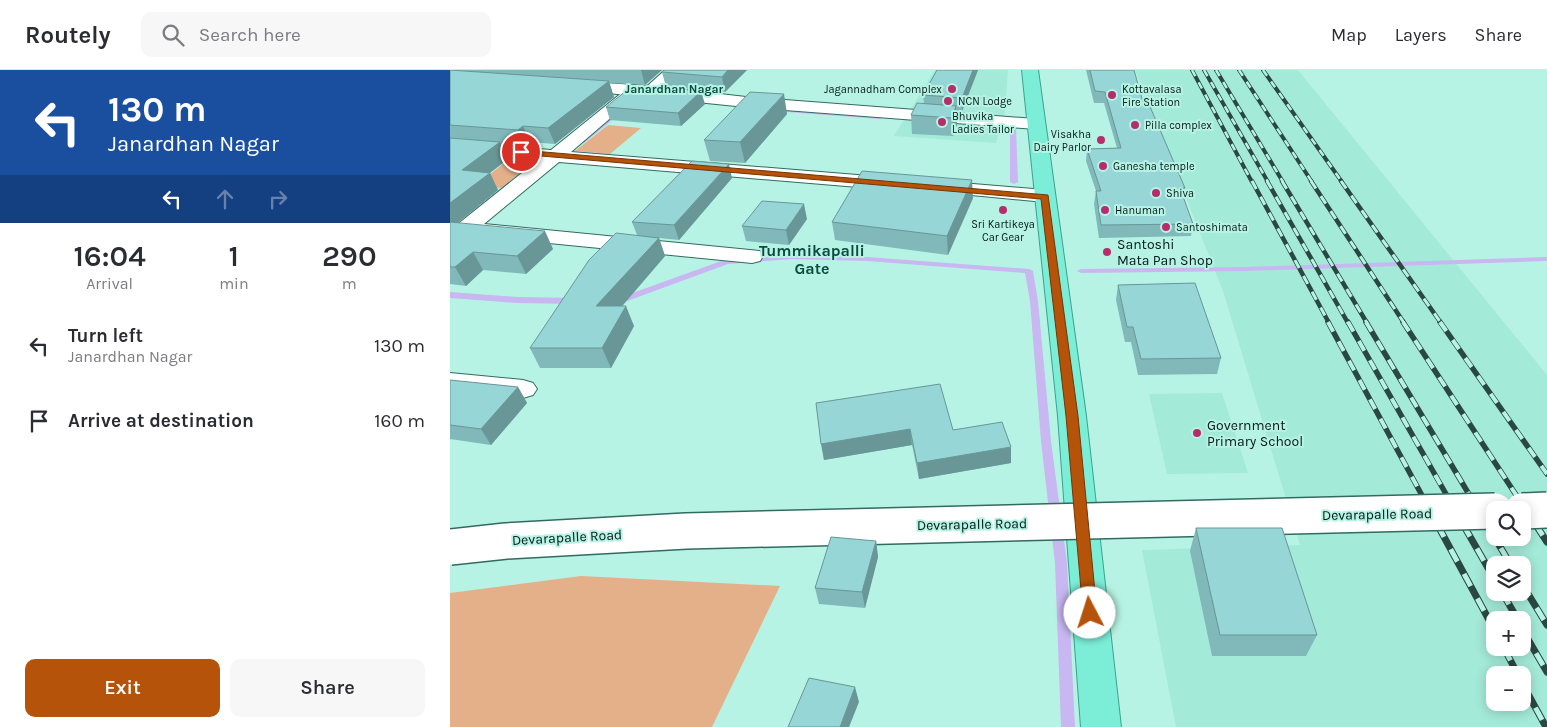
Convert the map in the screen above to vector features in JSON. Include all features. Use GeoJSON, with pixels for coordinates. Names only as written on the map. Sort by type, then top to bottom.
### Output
{"type":"FeatureCollection","features":[{"type":"Feature","properties":{"kind":"highway"},"geometry":{"type":"LineString","coordinates":[[1030,70],[1072,416],[1101,727]]}},
{"type":"Feature","properties":{"kind":"street"},"geometry":{"type":"LineString","coordinates":[[455,232],[643,90],[674,70]]}},
{"type":"Feature","properties":{"kind":"street"},"geometry":{"type":"LineString","coordinates":[[557,85],[643,90],[746,102],[1036,124]]}},
{"type":"Feature","properties":{"kind":"street"},"geometry":{"type":"LineString","coordinates":[[450,147],[1045,196]]}},
{"type":"Feature","properties":{"kind":"street"},"geometry":{"type":"LineString","coordinates":[[455,232],[752,256]]}},
{"type":"Feature","properties":{"kind":"street"},"geometry":{"type":"LineString","coordinates":[[450,382],[523,390]]}},
{"type":"Feature","properties":{"kind":"street"},"geometry":{"type":"LineString","coordinates":[[1531,511],[1547,510]]}},
{"type":"Feature","properties":{"kind":"street","name":"Devarapalle Road"},"geometry":{"type":"LineString","coordinates":[[450,547],[506,541],[686,531],[1486,511]]}},
{"type":"Feature","properties":{"kind":"shaded area"},"geometry":{"type":"Polygon","coordinates":[[[935,70],[1008,70],[1005,112],[996,143],[894,136],[935,70]]]}},
{"type":"Feature","properties":{"kind":"shaded area"},"geometry":{"type":"Polygon","coordinates":[[[1135,70],[1298,70],[1547,375],[1547,727],[1176,727],[1142,550],[1300,545],[1223,291],[1135,70]]]}},
{"type":"Feature","properties":{"kind":"shaded area"},"geometry":{"type":"Polygon","coordinates":[[[608,125],[641,128],[610,154],[575,151],[608,125]]]}},
{"type":"Feature","properties":{"kind":"shaded area"},"geometry":{"type":"Polygon","coordinates":[[[508,160],[534,162],[501,188],[475,186],[508,160]]]}},
{"type":"Feature","properties":{"kind":"shaded area","name":"Government Primary School"},"geometry":{"type":"Polygon","coordinates":[[[1222,393],[1248,473],[1167,474],[1149,394],[1222,393]]]}},
{"type":"Feature","properties":{"kind":"shaded area"},"geometry":{"type":"Polygon","coordinates":[[[581,576],[780,586],[712,727],[450,727],[450,593],[581,576]]]}},
{"type":"Feature","properties":{"kind":"building"},"geometry":{"type":"Polygon","coordinates":[[[450,70],[609,81],[548,128],[523,126],[518,130],[450,125],[450,70]]]}},
{"type":"Feature","properties":{"kind":"building"},"geometry":{"type":"Polygon","coordinates":[[[664,70],[728,70],[722,77],[662,72],[664,70]]]}},
{"type":"Feature","properties":{"kind":"building"},"geometry":{"type":"Polygon","coordinates":[[[937,70],[973,70],[962,98],[923,95],[937,70]]]}},
{"type":"Feature","properties":{"kind":"building"},"geometry":{"type":"Polygon","coordinates":[[[1090,70],[1134,70],[1143,102],[1148,102],[1185,188],[1180,188],[1193,224],[1101,225],[1096,191],[1101,191],[1087,149],[1121,148],[1105,92],[1095,91],[1090,70]]]}},
{"type":"Feature","properties":{"kind":"building"},"geometry":{"type":"Polygon","coordinates":[[[632,86],[701,91],[678,113],[606,107],[632,86]]]}},
{"type":"Feature","properties":{"kind":"building"},"geometry":{"type":"Polygon","coordinates":[[[750,92],[784,94],[740,142],[704,140],[750,92]]]}},
{"type":"Feature","properties":{"kind":"building"},"geometry":{"type":"Polygon","coordinates":[[[917,103],[956,106],[952,118],[911,115],[917,103]]]}},
{"type":"Feature","properties":{"kind":"building"},"geometry":{"type":"Polygon","coordinates":[[[450,138],[500,142],[462,170],[490,173],[450,203],[450,138]]]}},
{"type":"Feature","properties":{"kind":"building"},"geometry":{"type":"Polygon","coordinates":[[[692,161],[729,164],[674,225],[632,222],[692,161]]]}},
{"type":"Feature","properties":{"kind":"building"},"geometry":{"type":"Polygon","coordinates":[[[862,171],[972,180],[947,236],[832,222],[862,171]]]}},
{"type":"Feature","properties":{"kind":"building"},"geometry":{"type":"Polygon","coordinates":[[[762,201],[804,204],[786,230],[742,226],[762,201]]]}},
{"type":"Feature","properties":{"kind":"building"},"geometry":{"type":"Polygon","coordinates":[[[450,222],[545,231],[517,256],[473,252],[455,267],[450,267],[450,222]]]}},
{"type":"Feature","properties":{"kind":"building"},"geometry":{"type":"Polygon","coordinates":[[[616,233],[659,238],[596,306],[626,306],[602,348],[530,348],[589,260],[616,233]]]}},
{"type":"Feature","properties":{"kind":"building"},"geometry":{"type":"Polygon","coordinates":[[[1195,283],[1221,358],[1141,359],[1133,327],[1127,327],[1118,285],[1195,283]]]}},
{"type":"Feature","properties":{"kind":"building"},"geometry":{"type":"Polygon","coordinates":[[[450,380],[518,387],[481,429],[450,425],[450,380]]]}},
{"type":"Feature","properties":{"kind":"building"},"geometry":{"type":"Polygon","coordinates":[[[940,384],[953,430],[1002,422],[1011,447],[917,463],[910,429],[821,444],[816,403],[940,384]]]}},
{"type":"Feature","properties":{"kind":"building"},"geometry":{"type":"Polygon","coordinates":[[[1196,528],[1282,528],[1317,635],[1220,635],[1196,528]]]}},
{"type":"Feature","properties":{"kind":"building"},"geometry":{"type":"Polygon","coordinates":[[[831,537],[876,541],[862,592],[815,588],[831,537]]]}},
{"type":"Feature","properties":{"kind":"building"},"geometry":{"type":"Polygon","coordinates":[[[809,678],[855,687],[840,727],[788,727],[809,678]]]}},
{"type":"Feature","properties":{"kind":"waterway"},"geometry":{"type":"LineString","coordinates":[[775,110],[880,117]]}},
{"type":"Feature","properties":{"kind":"waterway"},"geometry":{"type":"LineString","coordinates":[[582,142],[619,112]]}},
{"type":"Feature","properties":{"kind":"waterway"},"geometry":{"type":"LineString","coordinates":[[1002,125],[1013,127],[1014,182]]}},
{"type":"Feature","properties":{"kind":"waterway"},"geometry":{"type":"LineString","coordinates":[[616,302],[727,262],[792,257],[867,259],[1029,271],[1034,301],[1046,441],[1061,563],[1068,727]]}},
{"type":"Feature","properties":{"kind":"waterway"},"geometry":{"type":"LineString","coordinates":[[1081,271],[1245,269],[1547,259]]}},
{"type":"Feature","properties":{"kind":"waterway"},"geometry":{"type":"LineString","coordinates":[[450,295],[518,300],[576,301]]}},
{"type":"Feature","properties":{"kind":"railway"},"geometry":{"type":"LineString","coordinates":[[1192,70],[1252,182]]}},
{"type":"Feature","properties":{"kind":"railway"},"geometry":{"type":"LineString","coordinates":[[1204,70],[1268,182]]}},
{"type":"Feature","properties":{"kind":"railway"},"geometry":{"type":"LineString","coordinates":[[1216,70],[1283,182]]}},
{"type":"Feature","properties":{"kind":"railway"},"geometry":{"type":"LineString","coordinates":[[1239,70],[1312,182]]}},
{"type":"Feature","properties":{"kind":"railway"},"geometry":{"type":"LineString","coordinates":[[1263,70],[1342,182]]}},
{"type":"Feature","properties":{"kind":"railway"},"geometry":{"type":"LineString","coordinates":[[1252,181],[1329,323]]}},
{"type":"Feature","properties":{"kind":"railway"},"geometry":{"type":"LineString","coordinates":[[1267,181],[1348,323]]}},
{"type":"Feature","properties":{"kind":"railway"},"geometry":{"type":"LineString","coordinates":[[1282,181],[1367,323]]}},
{"type":"Feature","properties":{"kind":"railway"},"geometry":{"type":"LineString","coordinates":[[1311,181],[1404,323]]}},
{"type":"Feature","properties":{"kind":"railway"},"geometry":{"type":"LineString","coordinates":[[1341,181],[1441,323]]}},
{"type":"Feature","properties":{"kind":"railway"},"geometry":{"type":"LineString","coordinates":[[1328,322],[1425,501]]}},
{"type":"Feature","properties":{"kind":"railway"},"geometry":{"type":"LineString","coordinates":[[1348,322],[1450,501]]}},
{"type":"Feature","properties":{"kind":"railway"},"geometry":{"type":"LineString","coordinates":[[1366,322],[1473,501]]}},
{"type":"Feature","properties":{"kind":"railway"},"geometry":{"type":"LineString","coordinates":[[1403,322],[1520,501]]}},
{"type":"Feature","properties":{"kind":"railway"},"geometry":{"type":"LineString","coordinates":[[1440,322],[1547,474]]}},
{"type":"Feature","properties":{"kind":"railway"},"geometry":{"type":"LineString","coordinates":[[1424,500],[1486,614]]}},
{"type":"Feature","properties":{"kind":"railway"},"geometry":{"type":"LineString","coordinates":[[1449,500],[1486,564]]}},
{"type":"Feature","properties":{"kind":"railway"},"geometry":{"type":"LineString","coordinates":[[1472,500],[1506,556]]}},
{"type":"Feature","properties":{"kind":"railway"},"geometry":{"type":"LineString","coordinates":[[1520,500],[1547,542]]}},
{"type":"Feature","properties":{"kind":"railway"},"geometry":{"type":"LineString","coordinates":[[1531,599],[1547,625]]}},
{"type":"Feature","properties":{"kind":"railway"},"geometry":{"type":"LineString","coordinates":[[1507,601],[1513,611]]}},
{"type":"Feature","properties":{"kind":"railway"},"geometry":{"type":"LineString","coordinates":[[1531,644],[1547,672]]}},
{"type":"Feature","properties":{"kind":"railway"},"geometry":{"type":"LineString","coordinates":[[1508,656],[1513,666]]}},
{"type":"Feature","properties":{"kind":"railway"},"geometry":{"type":"LineString","coordinates":[[1531,700],[1546,727]]}},
{"type":"Feature","properties":{"kind":"place","name":"Jagannadham Complex"},"geometry":{"type":"Point","coordinates":[952,89]}},
{"type":"Feature","properties":{"kind":"place","name":"Kottavalasa Fire Station"},"geometry":{"type":"Point","coordinates":[1112,95]}},
{"type":"Feature","properties":{"kind":"place","name":"NCN Lodge"},"geometry":{"type":"Point","coordinates":[948,101]}},
{"type":"Feature","properties":{"kind":"place","name":"Bhuvika Ladies Tailor"},"geometry":{"type":"Point","coordinates":[942,122]}},
{"type":"Feature","properties":{"kind":"place","name":"Pilla complex"},"geometry":{"type":"Point","coordinates":[1135,125]}},
{"type":"Feature","properties":{"kind":"place","name":"Visakha Dairy Parlor"},"geometry":{"type":"Point","coordinates":[1101,140]}},
{"type":"Feature","properties":{"kind":"place","name":"Ganesha temple"},"geometry":{"type":"Point","coordinates":[1103,166]}},
{"type":"Feature","properties":{"kind":"place","name":"Shiva"},"geometry":{"type":"Point","coordinates":[1156,193]}},
{"type":"Feature","properties":{"kind":"place","name":"Sri Kartikeya Car Gear"},"geometry":{"type":"Point","coordinates":[1003,210]}},
{"type":"Feature","properties":{"kind":"place","name":"Hanuman"},"geometry":{"type":"Point","coordinates":[1105,210]}},
{"type":"Feature","properties":{"kind":"place","name":"Santoshimata"},"geometry":{"type":"Point","coordinates":[1166,227]}},
{"type":"Feature","properties":{"kind":"place","name":"Santoshi Mata Pan Shop"},"geometry":{"type":"Point","coordinates":[1107,252]}},
{"type":"Feature","properties":{"kind":"place","name":"Government Primary School"},"geometry":{"type":"Point","coordinates":[1197,433]}},
{"type":"Feature","properties":{"kind":"district","name":"Janardhan Nagar"},"geometry":{"type":"Point","coordinates":[674,89]}},
{"type":"Feature","properties":{"kind":"district","name":"Tummikapalli Gate"},"geometry":{"type":"Point","coordinates":[812,259]}},
{"type":"Feature","properties":{"kind":"route"},"geometry":{"type":"LineString","coordinates":[[521,152],[1045,196],[1072,416],[1090,613]]}}]}
